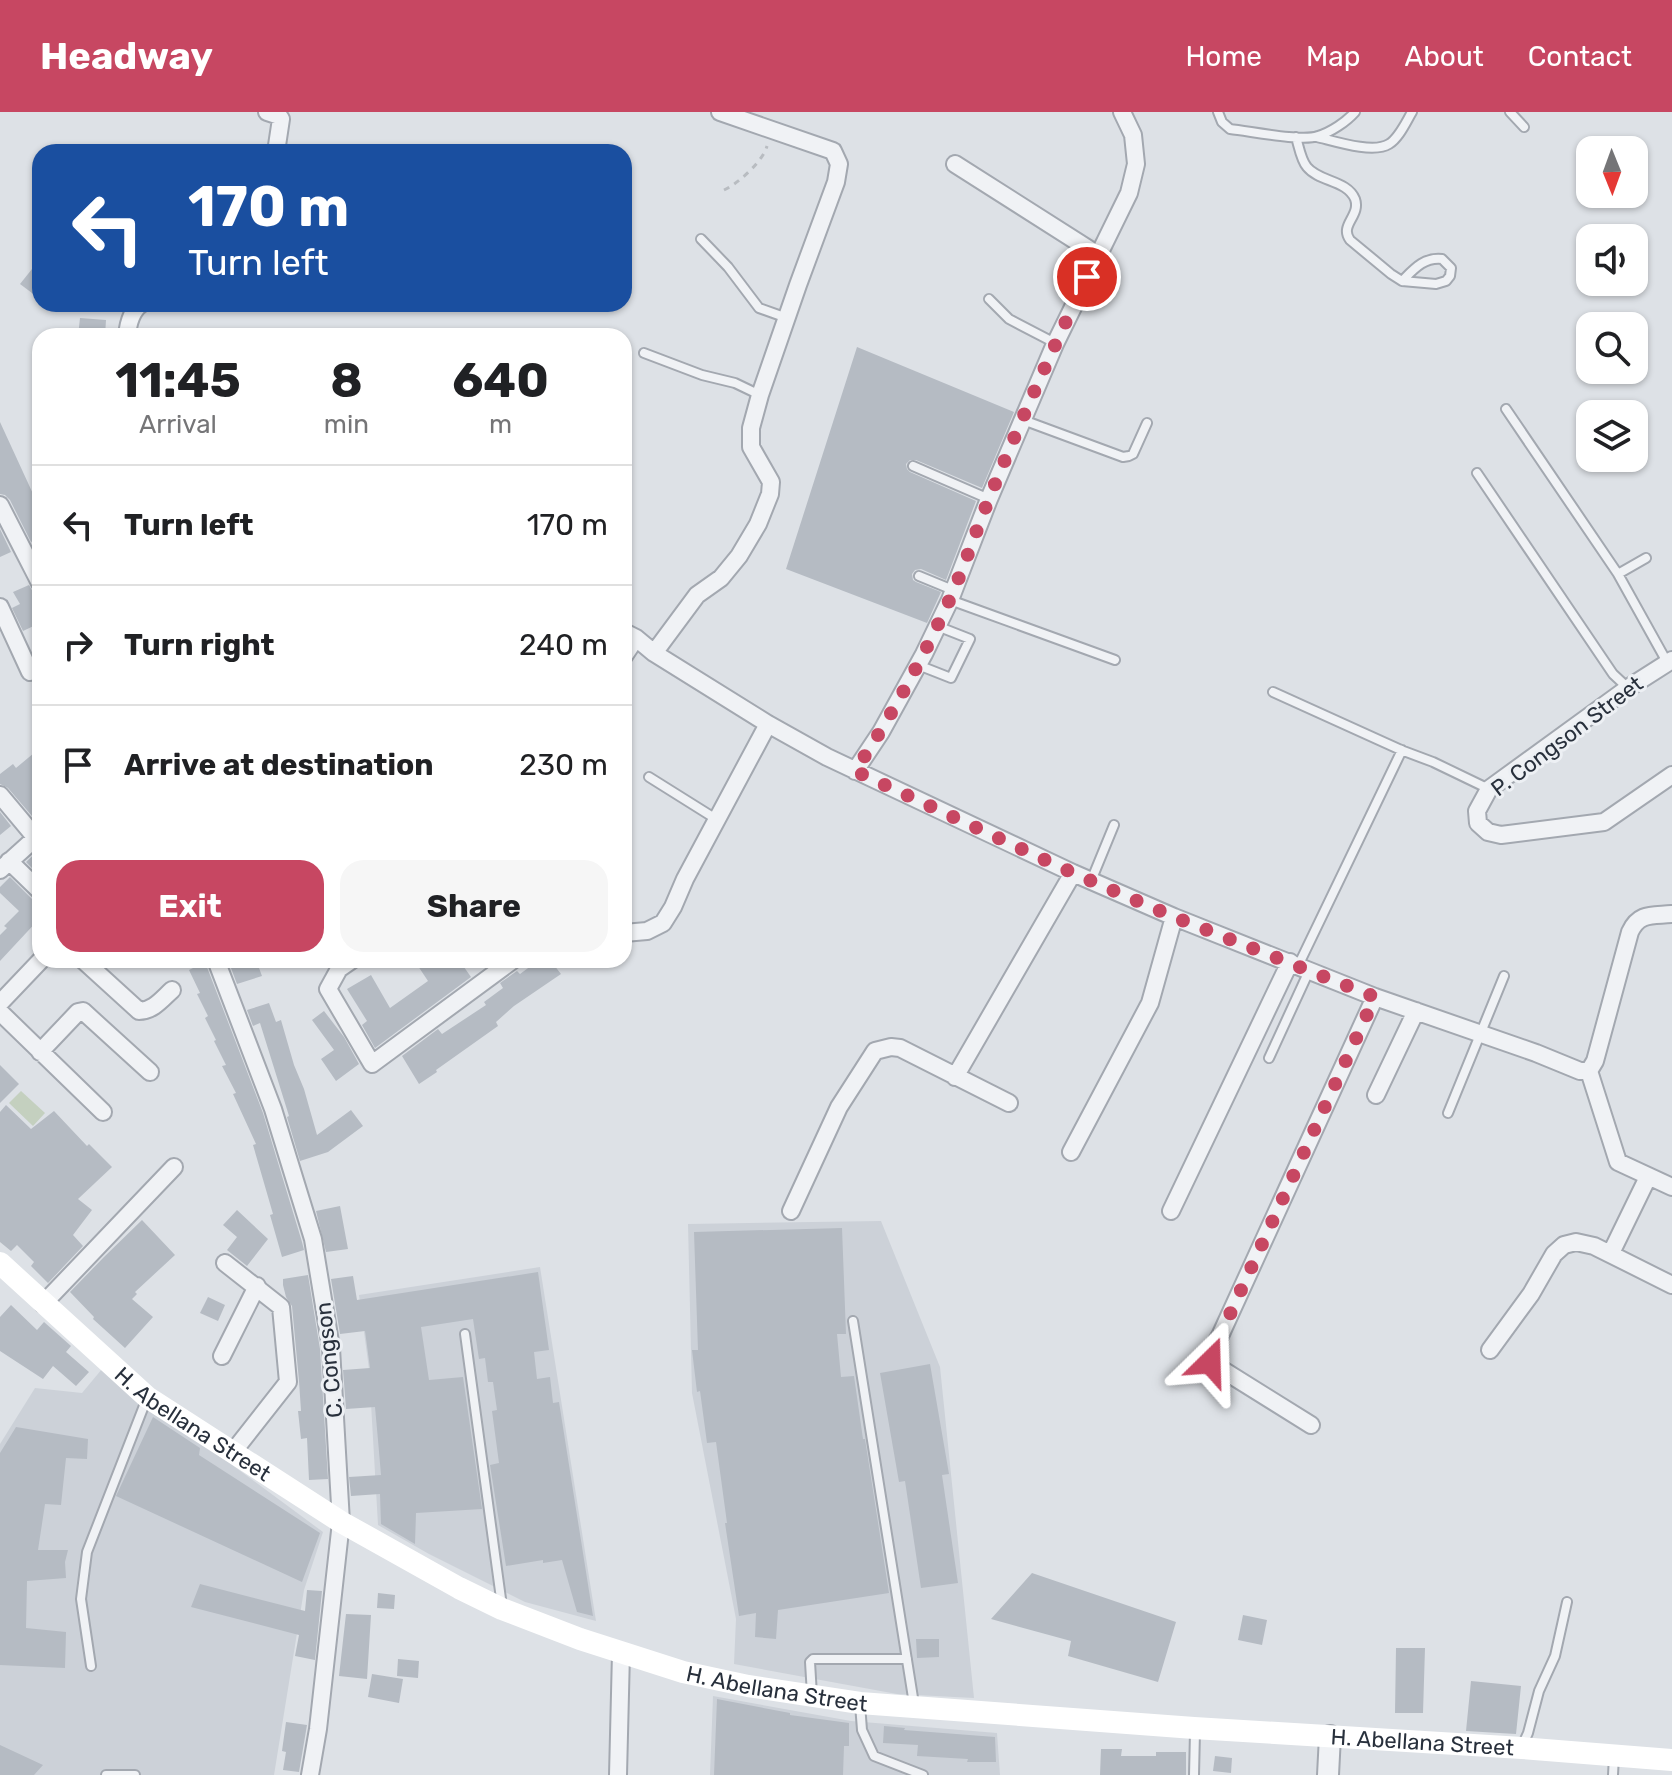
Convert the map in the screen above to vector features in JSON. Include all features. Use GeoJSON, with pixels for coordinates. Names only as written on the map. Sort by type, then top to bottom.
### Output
{"type":"FeatureCollection","features":[{"type":"Feature","properties":{"kind":"main road","name":"H. Abellana Street"},"geometry":{"type":"LineString","coordinates":[[0,1263],[147,1397],[341,1522],[502,1609],[621,1653],[683,1672],[748,1686],[860,1703],[1522,1748],[1613,1765],[1660,1762]]}},
{"type":"Feature","properties":{"kind":"street"},"geometry":{"type":"LineString","coordinates":[[267,112],[281,119],[277,144]]}},
{"type":"Feature","properties":{"kind":"street"},"geometry":{"type":"LineString","coordinates":[[654,653],[697,595],[721,578],[739,556],[758,524],[770,494],[771,482],[751,447],[751,428],[836,182],[839,164],[833,151],[720,112]]}},
{"type":"Feature","properties":{"kind":"street"},"geometry":{"type":"LineString","coordinates":[[855,771],[881,732],[918,665],[952,595],[1055,344],[1129,193],[1136,164],[1133,135],[1122,112]]}},
{"type":"Feature","properties":{"kind":"street"},"geometry":{"type":"LineString","coordinates":[[955,164],[1098,255]]}},
{"type":"Feature","properties":{"kind":"street"},"geometry":{"type":"LineString","coordinates":[[0,505],[32,567]]}},
{"type":"Feature","properties":{"kind":"street"},"geometry":{"type":"LineString","coordinates":[[1,611],[30,672]]}},
{"type":"Feature","properties":{"kind":"street"},"geometry":{"type":"LineString","coordinates":[[632,636],[768,724],[855,771],[1073,873],[1375,997],[1580,1071],[1589,1071]]}},
{"type":"Feature","properties":{"kind":"street","name":"P. Congson Street"},"geometry":{"type":"LineString","coordinates":[[1670,661],[1489,789],[1477,811],[1478,823],[1488,832],[1501,835],[1604,822],[1672,775]]}},
{"type":"Feature","properties":{"kind":"street"},"geometry":{"type":"LineString","coordinates":[[632,932],[647,931],[663,923],[768,724]]}},
{"type":"Feature","properties":{"kind":"street"},"geometry":{"type":"LineString","coordinates":[[0,795],[32,830]]}},
{"type":"Feature","properties":{"kind":"street"},"geometry":{"type":"LineString","coordinates":[[32,841],[5,866],[32,885]]}},
{"type":"Feature","properties":{"kind":"street"},"geometry":{"type":"LineString","coordinates":[[955,1077],[1073,873]]}},
{"type":"Feature","properties":{"kind":"street"},"geometry":{"type":"LineString","coordinates":[[1589,1071],[1595,1061],[1635,922],[1642,917],[1672,914]]}},
{"type":"Feature","properties":{"kind":"street"},"geometry":{"type":"LineString","coordinates":[[1071,1152],[1150,1003],[1174,917]]}},
{"type":"Feature","properties":{"kind":"street"},"geometry":{"type":"LineString","coordinates":[[1171,1211],[1299,966]]}},
{"type":"Feature","properties":{"kind":"street"},"geometry":{"type":"LineString","coordinates":[[0,1003],[33,968]]}},
{"type":"Feature","properties":{"kind":"street"},"geometry":{"type":"LineString","coordinates":[[92,968],[139,1011],[153,1007],[172,990]]}},
{"type":"Feature","properties":{"kind":"street","name":"C. Congson"},"geometry":{"type":"LineString","coordinates":[[219,968],[273,1109],[313,1239],[331,1348],[341,1522],[320,1714],[310,1775]]}},
{"type":"Feature","properties":{"kind":"street"},"geometry":{"type":"LineString","coordinates":[[340,968],[328,989],[372,1064],[502,968]]}},
{"type":"Feature","properties":{"kind":"street"},"geometry":{"type":"LineString","coordinates":[[1311,1425],[1210,1362],[1208,1356],[1227,1322],[1375,997]]}},
{"type":"Feature","properties":{"kind":"street"},"geometry":{"type":"LineString","coordinates":[[40,1052],[78,1012],[83,1011],[150,1072]]}},
{"type":"Feature","properties":{"kind":"street"},"geometry":{"type":"LineString","coordinates":[[1376,1095],[1416,1011]]}},
{"type":"Feature","properties":{"kind":"street"},"geometry":{"type":"LineString","coordinates":[[0,1012],[103,1112]]}},
{"type":"Feature","properties":{"kind":"street"},"geometry":{"type":"LineString","coordinates":[[791,1211],[839,1107],[875,1051],[883,1047],[900,1048],[1009,1103]]}},
{"type":"Feature","properties":{"kind":"street"},"geometry":{"type":"LineString","coordinates":[[1589,1071],[1618,1162],[1672,1187]]}},
{"type":"Feature","properties":{"kind":"street"},"geometry":{"type":"LineString","coordinates":[[43,1304],[174,1167]]}},
{"type":"Feature","properties":{"kind":"street"},"geometry":{"type":"LineString","coordinates":[[1611,1253],[1648,1177]]}},
{"type":"Feature","properties":{"kind":"street"},"geometry":{"type":"LineString","coordinates":[[1490,1350],[1531,1294],[1554,1254],[1564,1245],[1576,1242],[1594,1246],[1672,1285]]}},
{"type":"Feature","properties":{"kind":"street"},"geometry":{"type":"LineString","coordinates":[[225,1263],[281,1307],[288,1382],[233,1452]]}},
{"type":"Feature","properties":{"kind":"street"},"geometry":{"type":"LineString","coordinates":[[222,1356],[257,1286]]}},
{"type":"Feature","properties":{"kind":"street"},"geometry":{"type":"LineString","coordinates":[[618,1775],[621,1653]]}},
{"type":"Feature","properties":{"kind":"street"},"geometry":{"type":"LineString","coordinates":[[1328,1775],[1330,1736]]}},
{"type":"Feature","properties":{"kind":"lane"},"geometry":{"type":"LineString","coordinates":[[1218,112],[1222,122],[1230,129],[1316,137],[1374,149],[1389,144],[1412,112]]}},
{"type":"Feature","properties":{"kind":"lane"},"geometry":{"type":"LineString","coordinates":[[1316,137],[1355,112]]}},
{"type":"Feature","properties":{"kind":"lane"},"geometry":{"type":"LineString","coordinates":[[1510,112],[1524,127]]}},
{"type":"Feature","properties":{"kind":"lane"},"geometry":{"type":"LineString","coordinates":[[1296,137],[1306,166],[1316,175],[1347,189],[1354,197],[1356,211],[1346,227],[1346,234],[1391,274],[1402,281],[1440,284],[1449,279],[1451,268],[1442,259],[1431,258],[1402,281]]}},
{"type":"Feature","properties":{"kind":"lane"},"geometry":{"type":"LineString","coordinates":[[701,239],[728,267],[759,308],[787,318]]}},
{"type":"Feature","properties":{"kind":"lane"},"geometry":{"type":"LineString","coordinates":[[989,299],[1009,319],[1055,344]]}},
{"type":"Feature","properties":{"kind":"lane"},"geometry":{"type":"LineString","coordinates":[[644,353],[695,373],[735,383],[760,395]]}},
{"type":"Feature","properties":{"kind":"lane"},"geometry":{"type":"LineString","coordinates":[[1506,409],[1618,574],[1670,661]]}},
{"type":"Feature","properties":{"kind":"lane"},"geometry":{"type":"LineString","coordinates":[[1023,420],[1123,457],[1133,454],[1147,423]]}},
{"type":"Feature","properties":{"kind":"lane"},"geometry":{"type":"LineString","coordinates":[[913,466],[989,499]]}},
{"type":"Feature","properties":{"kind":"lane"},"geometry":{"type":"LineString","coordinates":[[1477,473],[1613,674],[1628,688]]}},
{"type":"Feature","properties":{"kind":"lane"},"geometry":{"type":"LineString","coordinates":[[1618,574],[1646,558]]}},
{"type":"Feature","properties":{"kind":"lane"},"geometry":{"type":"LineString","coordinates":[[919,576],[952,595],[1115,660]]}},
{"type":"Feature","properties":{"kind":"lane"},"geometry":{"type":"LineString","coordinates":[[918,665],[951,678],[970,639],[937,626]]}},
{"type":"Feature","properties":{"kind":"lane"},"geometry":{"type":"LineString","coordinates":[[1273,692],[1489,789]]}},
{"type":"Feature","properties":{"kind":"lane"},"geometry":{"type":"LineString","coordinates":[[1269,1058],[1299,966],[1402,750]]}},
{"type":"Feature","properties":{"kind":"lane"},"geometry":{"type":"LineString","coordinates":[[649,777],[717,820]]}},
{"type":"Feature","properties":{"kind":"lane"},"geometry":{"type":"LineString","coordinates":[[1091,881],[1114,825]]}},
{"type":"Feature","properties":{"kind":"lane"},"geometry":{"type":"LineString","coordinates":[[1448,1113],[1504,976]]}},
{"type":"Feature","properties":{"kind":"lane"},"geometry":{"type":"LineString","coordinates":[[853,1321],[914,1707]]}},
{"type":"Feature","properties":{"kind":"lane"},"geometry":{"type":"LineString","coordinates":[[465,1334],[502,1609]]}},
{"type":"Feature","properties":{"kind":"lane"},"geometry":{"type":"LineString","coordinates":[[91,1666],[81,1599],[87,1552],[147,1397]]}},
{"type":"Feature","properties":{"kind":"lane"},"geometry":{"type":"LineString","coordinates":[[1522,1748],[1539,1691],[1555,1656],[1567,1602]]}},
{"type":"Feature","properties":{"kind":"lane"},"geometry":{"type":"LineString","coordinates":[[812,1697],[810,1662],[813,1659],[907,1659]]}},
{"type":"Feature","properties":{"kind":"lane"},"geometry":{"type":"LineString","coordinates":[[860,1703],[862,1730],[874,1756],[923,1775]]}},
{"type":"Feature","properties":{"kind":"lane"},"geometry":{"type":"LineString","coordinates":[[1194,1728],[1194,1775]]}},
{"type":"Feature","properties":{"kind":"lane"},"geometry":{"type":"LineString","coordinates":[[106,1775],[135,1775]]}},
{"type":"Feature","properties":{"kind":"path"},"geometry":{"type":"LineString","coordinates":[[724,190],[736,184],[764,156],[767,147],[762,127]]}},
{"type":"Feature","properties":{"kind":"shaded area"},"geometry":{"type":"Polygon","coordinates":[[[881,1221],[940,1367],[974,1698],[897,1694],[734,1664],[736,1619],[692,1393],[688,1224],[881,1221]]]}},
{"type":"Feature","properties":{"kind":"shaded area"},"geometry":{"type":"Polygon","coordinates":[[[540,1267],[596,1621],[525,1602],[378,1525],[369,1369],[359,1295],[540,1267]]]}},
{"type":"Feature","properties":{"kind":"shaded area"},"geometry":{"type":"Polygon","coordinates":[[[102,1369],[323,1532],[304,1590],[274,1775],[0,1775],[0,1444],[35,1388],[82,1393],[102,1369]]]}},
{"type":"Feature","properties":{"kind":"shaded area"},"geometry":{"type":"Polygon","coordinates":[[[713,1696],[851,1721],[997,1733],[1000,1775],[710,1775],[713,1696]]]}},
{"type":"Feature","properties":{"kind":"green space"},"geometry":{"type":"Polygon","coordinates":[[[21,1091],[45,1113],[33,1126],[9,1103],[21,1091]]]}},
{"type":"Feature","properties":{"kind":"building"},"geometry":{"type":"Polygon","coordinates":[[[32,269],[32,293],[20,284],[32,269]]]}},
{"type":"Feature","properties":{"kind":"building"},"geometry":{"type":"Polygon","coordinates":[[[80,318],[106,320],[106,328],[79,328],[80,318]]]}},
{"type":"Feature","properties":{"kind":"building"},"geometry":{"type":"Polygon","coordinates":[[[857,347],[1014,412],[982,488],[916,460],[906,464],[910,472],[976,501],[946,580],[921,569],[912,574],[916,582],[941,592],[927,623],[786,569],[857,347]]]}},
{"type":"Feature","properties":{"kind":"building"},"geometry":{"type":"Polygon","coordinates":[[[0,422],[32,492],[32,542],[10,500],[0,494],[0,422]]]}},
{"type":"Feature","properties":{"kind":"building"},"geometry":{"type":"Polygon","coordinates":[[[0,529],[11,552],[0,557],[0,529]]]}},
{"type":"Feature","properties":{"kind":"building"},"geometry":{"type":"Polygon","coordinates":[[[29,585],[32,590],[32,627],[23,631],[12,608],[20,604],[13,592],[29,585]]]}},
{"type":"Feature","properties":{"kind":"building"},"geometry":{"type":"Polygon","coordinates":[[[32,755],[32,816],[8,788],[0,784],[0,774],[13,764],[16,768],[32,755]]]}},
{"type":"Feature","properties":{"kind":"building"},"geometry":{"type":"Polygon","coordinates":[[[0,812],[11,826],[0,835],[0,812]]]}},
{"type":"Feature","properties":{"kind":"building"},"geometry":{"type":"Polygon","coordinates":[[[10,877],[32,899],[32,927],[0,961],[0,935],[7,928],[4,926],[19,911],[0,893],[0,887],[10,877]]]}},
{"type":"Feature","properties":{"kind":"building"},"geometry":{"type":"Polygon","coordinates":[[[207,968],[263,1113],[304,1250],[282,1257],[253,1145],[256,1144],[222,1066],[226,1065],[205,1018],[208,1016],[189,970],[207,968]]]}},
{"type":"Feature","properties":{"kind":"building"},"geometry":{"type":"Polygon","coordinates":[[[231,968],[259,968],[262,976],[237,984],[231,968]]]}},
{"type":"Feature","properties":{"kind":"building"},"geometry":{"type":"Polygon","coordinates":[[[419,968],[465,968],[471,977],[375,1048],[362,1025],[367,1021],[347,989],[371,975],[390,1008],[428,981],[419,968]]]}},
{"type":"Feature","properties":{"kind":"building"},"geometry":{"type":"Polygon","coordinates":[[[528,968],[556,968],[561,974],[514,1006],[496,1022],[498,1026],[419,1084],[402,1056],[438,1029],[442,1034],[486,1005],[484,1002],[503,988],[500,983],[517,971],[520,974],[528,968]]]}},
{"type":"Feature","properties":{"kind":"building"},"geometry":{"type":"Polygon","coordinates":[[[269,1003],[276,1022],[281,1020],[317,1135],[351,1110],[363,1126],[328,1152],[300,1161],[260,1023],[253,1026],[247,1010],[269,1003]]]}},
{"type":"Feature","properties":{"kind":"building"},"geometry":{"type":"Polygon","coordinates":[[[324,1011],[359,1064],[336,1081],[321,1059],[334,1050],[312,1020],[324,1011]]]}},
{"type":"Feature","properties":{"kind":"building"},"geometry":{"type":"Polygon","coordinates":[[[0,1065],[19,1084],[0,1103],[0,1065]]]}},
{"type":"Feature","properties":{"kind":"building"},"geometry":{"type":"Polygon","coordinates":[[[6,1105],[31,1129],[54,1111],[112,1167],[78,1199],[92,1210],[73,1235],[83,1246],[48,1283],[31,1266],[34,1262],[17,1245],[11,1251],[0,1242],[0,1112],[6,1105]]]}},
{"type":"Feature","properties":{"kind":"building"},"geometry":{"type":"Polygon","coordinates":[[[340,1206],[348,1249],[326,1252],[316,1211],[340,1206]]]}},
{"type":"Feature","properties":{"kind":"building"},"geometry":{"type":"Polygon","coordinates":[[[237,1210],[268,1239],[247,1266],[227,1250],[237,1237],[223,1225],[237,1210]]]}},
{"type":"Feature","properties":{"kind":"building"},"geometry":{"type":"Polygon","coordinates":[[[142,1220],[175,1255],[135,1292],[137,1294],[132,1299],[153,1317],[125,1348],[93,1319],[70,1292],[142,1220]]]}},
{"type":"Feature","properties":{"kind":"building"},"geometry":{"type":"Polygon","coordinates":[[[842,1228],[846,1334],[837,1334],[841,1377],[854,1376],[889,1593],[778,1610],[776,1639],[755,1637],[756,1613],[739,1616],[716,1442],[707,1443],[700,1391],[697,1392],[692,1350],[698,1350],[694,1232],[842,1228]]]}},
{"type":"Feature","properties":{"kind":"building"},"geometry":{"type":"Polygon","coordinates":[[[538,1272],[549,1350],[534,1352],[537,1379],[550,1377],[553,1403],[559,1402],[593,1616],[577,1612],[562,1560],[506,1566],[490,1465],[499,1463],[492,1411],[497,1410],[493,1382],[488,1382],[485,1358],[479,1359],[473,1319],[421,1327],[429,1380],[463,1377],[482,1509],[416,1513],[415,1544],[381,1524],[380,1494],[351,1496],[349,1477],[381,1475],[375,1407],[346,1409],[343,1370],[370,1368],[365,1331],[340,1334],[331,1279],[353,1276],[357,1300],[538,1272]]]}},
{"type":"Feature","properties":{"kind":"building"},"geometry":{"type":"Polygon","coordinates":[[[308,1275],[320,1349],[328,1479],[309,1480],[307,1438],[301,1439],[298,1411],[301,1411],[292,1306],[283,1285],[283,1279],[308,1275]]]}},
{"type":"Feature","properties":{"kind":"building"},"geometry":{"type":"Polygon","coordinates":[[[208,1297],[225,1305],[218,1321],[200,1313],[208,1297]]]}},
{"type":"Feature","properties":{"kind":"building"},"geometry":{"type":"Polygon","coordinates":[[[11,1305],[37,1330],[44,1322],[71,1346],[66,1352],[89,1372],[76,1386],[53,1366],[43,1379],[0,1351],[0,1317],[11,1305]]]}},
{"type":"Feature","properties":{"kind":"building"},"geometry":{"type":"Polygon","coordinates":[[[930,1364],[949,1474],[942,1475],[958,1583],[921,1588],[905,1481],[899,1482],[880,1373],[930,1364]]]}},
{"type":"Feature","properties":{"kind":"building"},"geometry":{"type":"Polygon","coordinates":[[[153,1417],[200,1448],[199,1455],[320,1533],[302,1582],[116,1496],[153,1417]]]}},
{"type":"Feature","properties":{"kind":"building"},"geometry":{"type":"Polygon","coordinates":[[[16,1427],[88,1439],[87,1459],[66,1458],[61,1505],[45,1504],[38,1550],[68,1550],[66,1578],[27,1581],[26,1628],[66,1632],[65,1668],[0,1665],[0,1453],[16,1427]]]}},
{"type":"Feature","properties":{"kind":"building"},"geometry":{"type":"Polygon","coordinates":[[[1032,1573],[1176,1622],[1158,1682],[1068,1656],[1071,1641],[991,1619],[1032,1573]]]}},
{"type":"Feature","properties":{"kind":"building"},"geometry":{"type":"Polygon","coordinates":[[[200,1584],[305,1611],[307,1590],[322,1591],[315,1660],[295,1656],[299,1635],[191,1607],[200,1584]]]}},
{"type":"Feature","properties":{"kind":"building"},"geometry":{"type":"Polygon","coordinates":[[[378,1593],[395,1595],[394,1609],[377,1608],[378,1593]]]}},
{"type":"Feature","properties":{"kind":"building"},"geometry":{"type":"Polygon","coordinates":[[[346,1614],[371,1615],[367,1679],[339,1676],[346,1614]]]}},
{"type":"Feature","properties":{"kind":"building"},"geometry":{"type":"Polygon","coordinates":[[[1243,1615],[1267,1620],[1262,1645],[1238,1640],[1243,1615]]]}},
{"type":"Feature","properties":{"kind":"building"},"geometry":{"type":"Polygon","coordinates":[[[916,1639],[939,1639],[939,1657],[917,1658],[916,1639]]]}},
{"type":"Feature","properties":{"kind":"building"},"geometry":{"type":"Polygon","coordinates":[[[1396,1648],[1425,1648],[1423,1713],[1395,1713],[1396,1648]]]}},
{"type":"Feature","properties":{"kind":"building"},"geometry":{"type":"Polygon","coordinates":[[[398,1659],[419,1661],[418,1678],[397,1676],[398,1659]]]}},
{"type":"Feature","properties":{"kind":"building"},"geometry":{"type":"Polygon","coordinates":[[[372,1674],[403,1679],[399,1703],[368,1697],[372,1674]]]}},
{"type":"Feature","properties":{"kind":"building"},"geometry":{"type":"Polygon","coordinates":[[[1471,1681],[1521,1686],[1516,1734],[1466,1731],[1471,1681]]]}},
{"type":"Feature","properties":{"kind":"building"},"geometry":{"type":"Polygon","coordinates":[[[717,1699],[790,1715],[849,1723],[849,1746],[844,1746],[843,1775],[714,1775],[717,1699]]]}},
{"type":"Feature","properties":{"kind":"building"},"geometry":{"type":"Polygon","coordinates":[[[286,1722],[307,1725],[299,1772],[283,1770],[286,1722]]]}},
{"type":"Feature","properties":{"kind":"building"},"geometry":{"type":"Polygon","coordinates":[[[884,1726],[995,1737],[996,1762],[917,1756],[918,1745],[883,1743],[884,1726]]]}},
{"type":"Feature","properties":{"kind":"building"},"geometry":{"type":"Polygon","coordinates":[[[0,1745],[43,1765],[34,1775],[0,1775],[0,1745]]]}},
{"type":"Feature","properties":{"kind":"building"},"geometry":{"type":"Polygon","coordinates":[[[1101,1749],[1122,1749],[1121,1756],[1186,1752],[1186,1775],[1100,1775],[1101,1749]]]}},
{"type":"Feature","properties":{"kind":"building"},"geometry":{"type":"Polygon","coordinates":[[[1215,1756],[1232,1758],[1231,1773],[1213,1771],[1215,1756]]]}},
{"type":"Feature","properties":{"kind":"route"},"geometry":{"type":"LineString","coordinates":[[1087,277],[989,499],[950,600],[881,732],[855,771],[1174,917],[1375,997],[1220,1336],[1208,1356],[1210,1362]]}}]}
